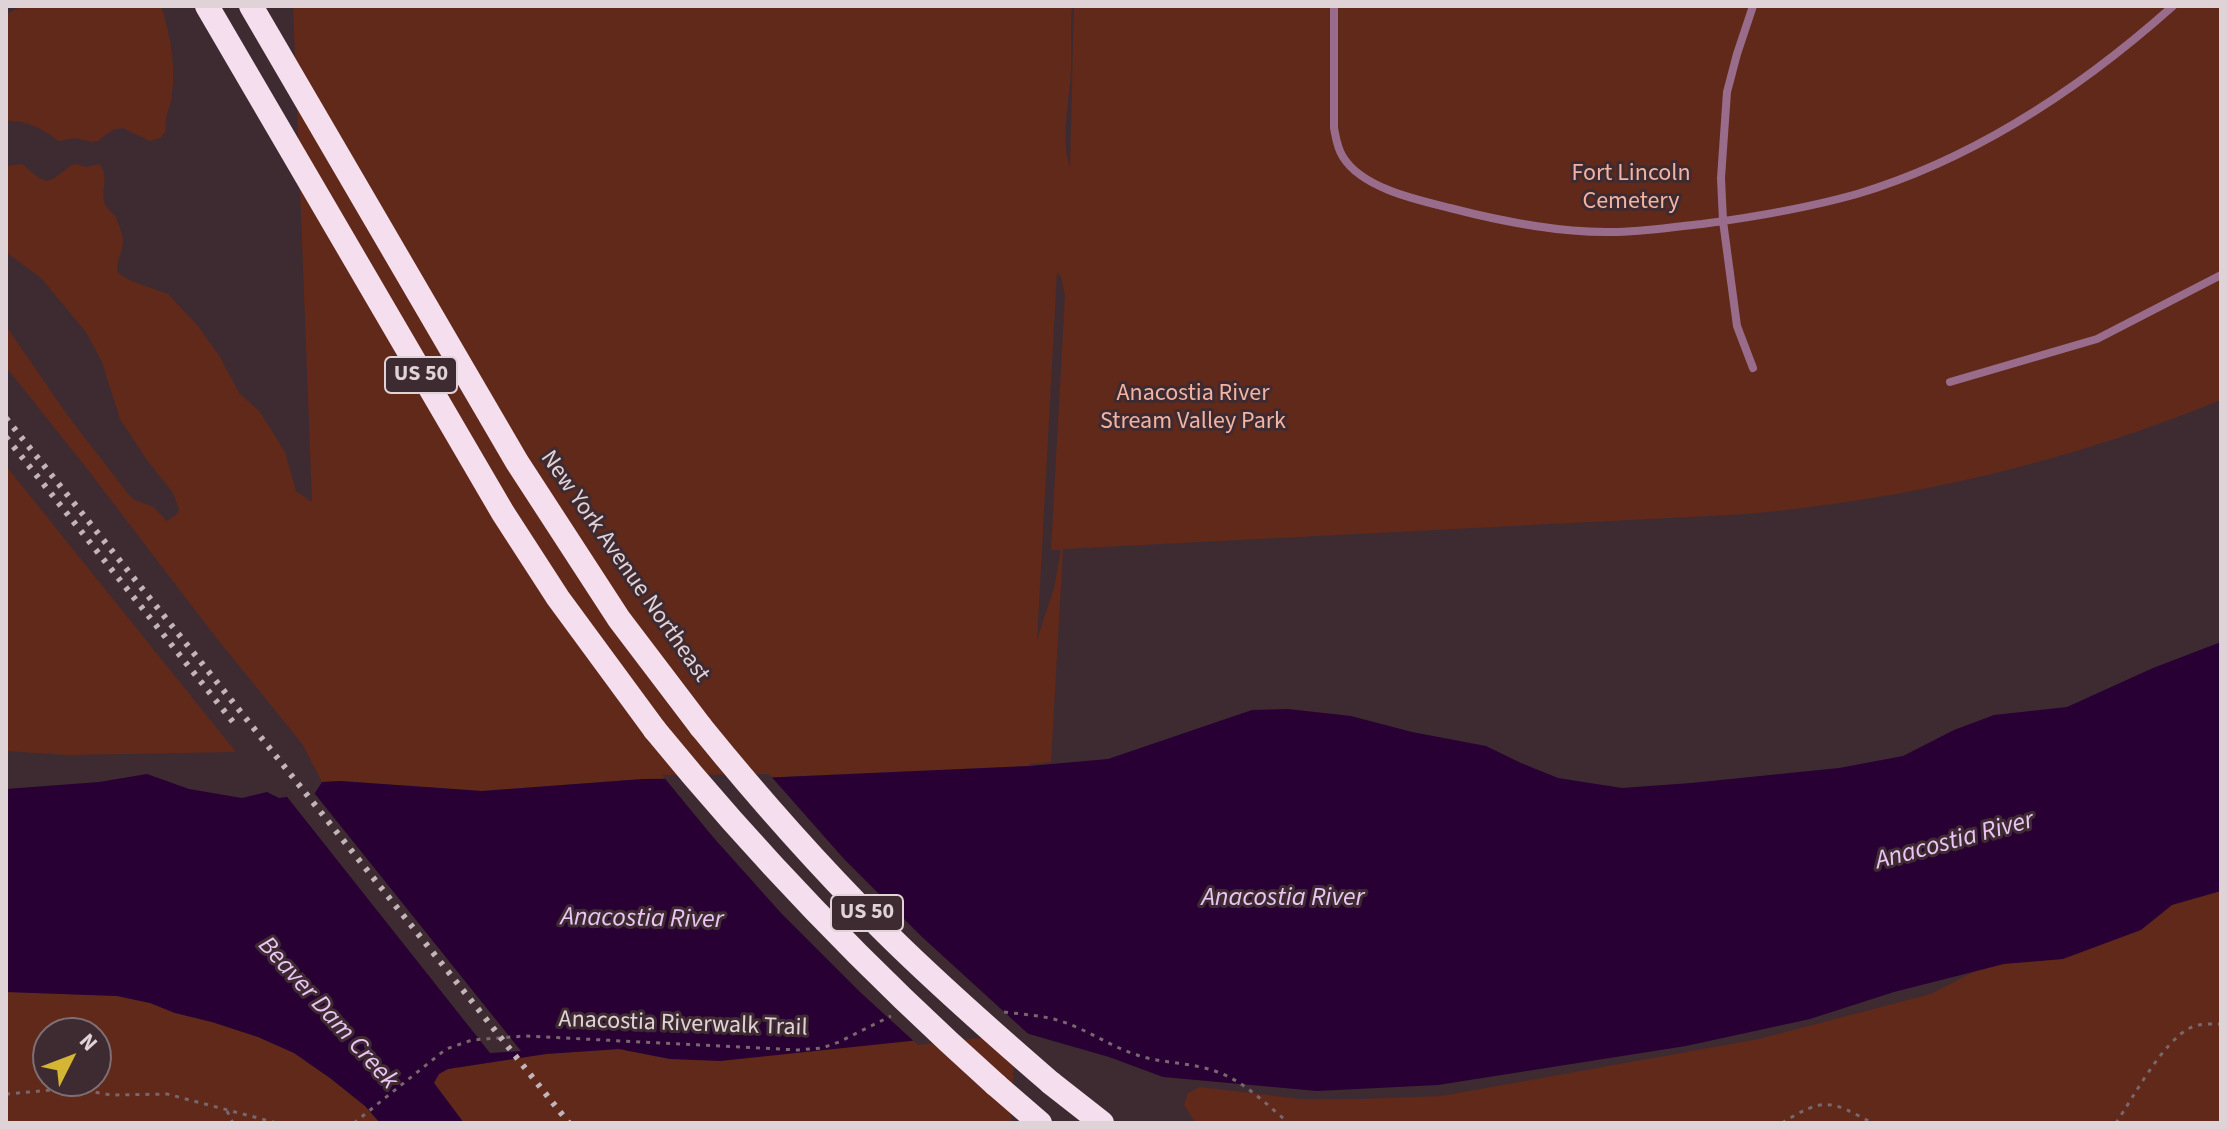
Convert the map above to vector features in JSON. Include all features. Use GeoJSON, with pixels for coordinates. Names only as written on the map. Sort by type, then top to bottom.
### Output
{"type":"FeatureCollection","features":[{"type":"Feature","properties":{"kind":"highway","name":"US 50"},"geometry":{"type":"LineString","coordinates":[[207,6],[503,513],[558,598],[655,730],[757,850],[841,939],[906,1004],[1040,1123]]}},
{"type":"Feature","properties":{"kind":"highway","name":"New York Avenue Northeast"},"geometry":{"type":"LineString","coordinates":[[251,6],[524,474],[611,606],[701,727],[781,822],[881,928],[1051,1083],[1102,1123]]}},
{"type":"Feature","properties":{"kind":"lane"},"geometry":{"type":"LineString","coordinates":[[1334,6],[1334,128],[1337,146],[1344,158],[1365,178],[1399,194],[1481,216],[1559,229],[1606,232],[1723,221],[1800,208],[1858,193],[1914,173],[1967,150],[2053,101],[2099,68],[2173,6]]}},
{"type":"Feature","properties":{"kind":"lane"},"geometry":{"type":"LineString","coordinates":[[1753,6],[1727,92],[1721,178],[1723,221],[1737,326],[1753,368]]}},
{"type":"Feature","properties":{"kind":"lane"},"geometry":{"type":"LineString","coordinates":[[1950,382],[2097,339],[2221,275]]}},
{"type":"Feature","properties":{"kind":"path"},"geometry":{"type":"LineString","coordinates":[[997,1011],[1056,1019],[1140,1057],[1220,1072],[1240,1083],[1289,1123]]}},
{"type":"Feature","properties":{"kind":"path","name":"Anacostia Riverwalk Trail"},"geometry":{"type":"LineString","coordinates":[[356,1122],[446,1049],[472,1040],[525,1036],[798,1050],[822,1048],[839,1042],[895,1015]]}},
{"type":"Feature","properties":{"kind":"path"},"geometry":{"type":"LineString","coordinates":[[2116,1123],[2166,1048],[2190,1027],[2221,1024]]}},
{"type":"Feature","properties":{"kind":"path"},"geometry":{"type":"LineString","coordinates":[[6,1094],[52,1090],[82,1090],[111,1095],[167,1094],[277,1123]]}},
{"type":"Feature","properties":{"kind":"path"},"geometry":{"type":"LineString","coordinates":[[1782,1123],[1817,1105],[1834,1103],[1872,1123]]}},
{"type":"Feature","properties":{"kind":"path"},"geometry":{"type":"LineString","coordinates":[[227,1111],[233,1123]]}},
{"type":"Feature","properties":{"kind":"path"},"geometry":{"type":"LineString","coordinates":[[1675,1123],[1701,1123]]}},
{"type":"Feature","properties":{"kind":"green space"},"geometry":{"type":"Polygon","coordinates":[[[22,6],[161,6],[173,72],[166,131],[160,138],[150,141],[123,128],[112,130],[98,141],[75,138],[59,141],[34,126],[6,121],[6,15],[22,6]]]}},
{"type":"Feature","properties":{"kind":"green space"},"geometry":{"type":"Polygon","coordinates":[[[293,6],[1072,6],[1066,131],[1070,168],[1074,6],[2221,6],[2221,400],[2106,442],[1988,475],[1869,499],[1808,507],[1747,514],[1063,549],[1051,762],[1029,766],[760,778],[643,779],[482,791],[322,782],[303,745],[6,367],[6,326],[68,416],[129,495],[153,507],[167,521],[177,514],[179,509],[173,493],[120,419],[102,362],[86,332],[41,278],[6,252],[6,166],[22,164],[46,181],[72,165],[86,167],[99,164],[104,176],[105,204],[115,216],[123,238],[118,273],[168,294],[197,325],[220,357],[239,393],[260,412],[285,452],[296,491],[312,502],[293,6]],[[1057,272],[1037,640],[1054,588],[1061,550],[1051,550],[1065,295],[1057,272]]]}},
{"type":"Feature","properties":{"kind":"green space"},"geometry":{"type":"Polygon","coordinates":[[[6,466],[236,752],[68,755],[6,751],[6,466]]]}},
{"type":"Feature","properties":{"kind":"green space"},"geometry":{"type":"Polygon","coordinates":[[[2221,844],[2221,1123],[1196,1123],[1184,1105],[1188,1093],[1200,1087],[1300,1099],[1442,1096],[1759,1039],[1931,994],[2221,844]]]}},
{"type":"Feature","properties":{"kind":"green space"},"geometry":{"type":"Polygon","coordinates":[[[6,992],[117,996],[150,1003],[258,1037],[294,1053],[330,1078],[365,1106],[380,1123],[6,1123],[6,992]]]}},
{"type":"Feature","properties":{"kind":"green space"},"geometry":{"type":"Polygon","coordinates":[[[1015,1030],[1011,1123],[464,1123],[434,1083],[439,1074],[448,1069],[546,1054],[619,1049],[670,1059],[1015,1030]]]}},
{"type":"Feature","properties":{"kind":"water","name":"Anacostia River"},"geometry":{"type":"Polygon","coordinates":[[[2221,642],[2221,891],[2172,905],[2141,930],[2063,959],[2004,964],[1894,992],[1810,1019],[1686,1046],[1438,1085],[1317,1091],[1163,1077],[1109,1057],[1015,1030],[720,1061],[670,1059],[619,1049],[546,1054],[448,1069],[439,1074],[434,1083],[464,1123],[380,1123],[365,1106],[330,1078],[294,1053],[258,1037],[150,1003],[117,996],[6,992],[6,789],[99,782],[147,774],[189,789],[242,798],[267,792],[279,798],[315,793],[322,782],[340,781],[482,791],[643,779],[760,778],[1029,766],[1108,759],[1252,710],[1288,709],[1351,716],[1486,746],[1558,778],[1622,788],[1839,768],[1903,756],[1954,730],[1994,715],[2067,707],[2153,668],[2221,642]]]}},
{"type":"Feature","properties":{"kind":"pier"},"geometry":{"type":"Polygon","coordinates":[[[769,774],[844,859],[921,936],[1036,1041],[1015,1034],[918,1045],[781,913],[662,775],[769,774]]]}},
{"type":"Feature","properties":{"kind":"pier"},"geometry":{"type":"Polygon","coordinates":[[[311,789],[521,1051],[490,1053],[284,793],[311,789]]]}},
{"type":"Feature","properties":{"kind":"railway"},"geometry":{"type":"LineString","coordinates":[[6,418],[569,1123]]}},
{"type":"Feature","properties":{"kind":"railway"},"geometry":{"type":"LineString","coordinates":[[6,437],[233,722]]}},
{"type":"Feature","properties":{"kind":"park label","name":"Fort Lincoln Cemetery"},"geometry":{"type":"Point","coordinates":[1631,189]}},
{"type":"Feature","properties":{"kind":"park label","name":"Anacostia River Stream Valley Park"},"geometry":{"type":"Point","coordinates":[1193,409]}},
{"type":"Feature","properties":{"kind":"water label","name":"Beaver Dam Creek"},"geometry":{"type":"Point","coordinates":[327,1014]}}]}
